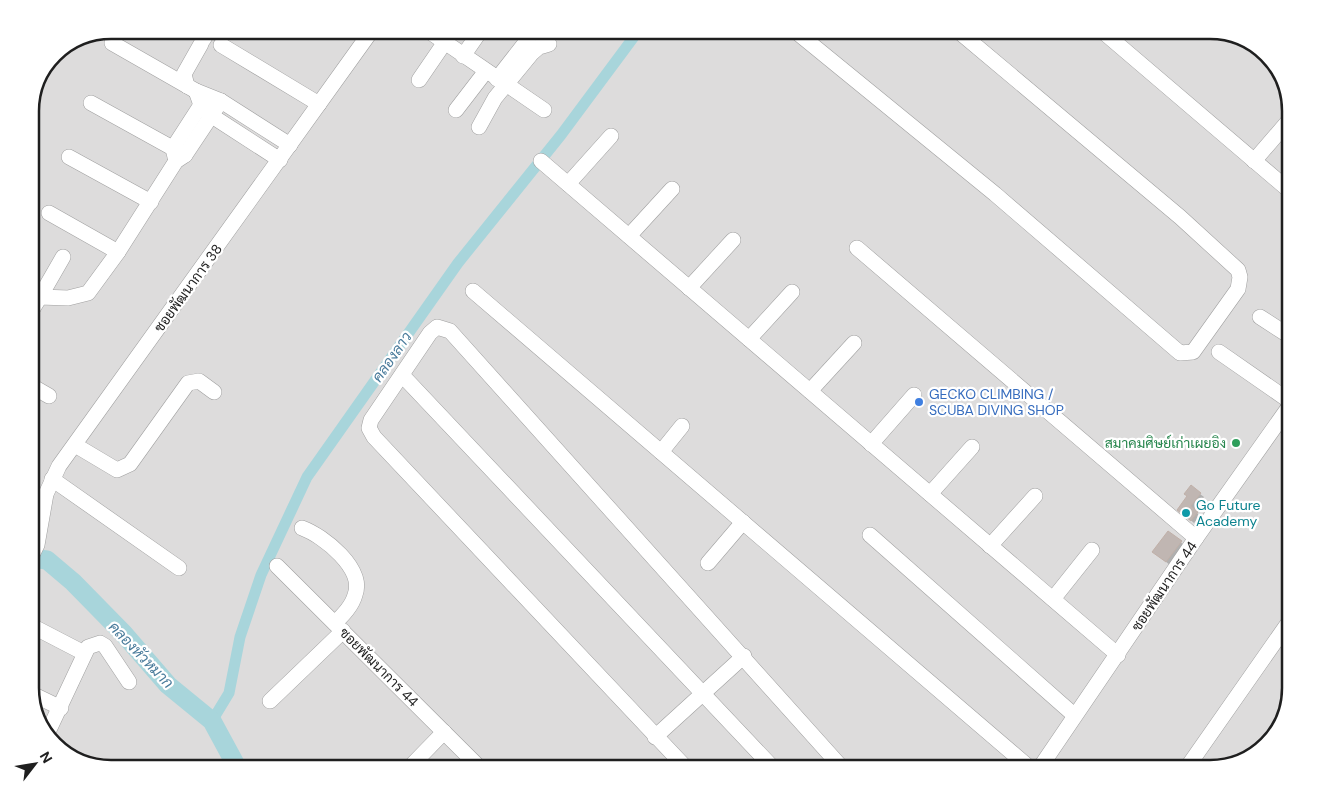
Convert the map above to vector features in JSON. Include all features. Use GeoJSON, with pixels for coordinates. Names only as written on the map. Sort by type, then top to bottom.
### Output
{"type":"FeatureCollection","features":[{"type":"Feature","properties":{"kind":"street"},"geometry":{"type":"LineString","coordinates":[[203,39],[184,74],[203,96],[212,116],[280,160]]}},
{"type":"Feature","properties":{"kind":"street","name":"ซอยพัฒนาการ 38"},"geometry":{"type":"LineString","coordinates":[[39,534],[46,494],[59,466],[366,39]]}},
{"type":"Feature","properties":{"kind":"street"},"geometry":{"type":"LineString","coordinates":[[440,39],[544,110]]}},
{"type":"Feature","properties":{"kind":"street"},"geometry":{"type":"LineString","coordinates":[[463,56],[475,39]]}},
{"type":"Feature","properties":{"kind":"street"},"geometry":{"type":"LineString","coordinates":[[479,127],[488,109],[496,78],[528,39]]}},
{"type":"Feature","properties":{"kind":"street"},"geometry":{"type":"LineString","coordinates":[[805,39],[987,188],[1180,353],[1193,352],[1238,288],[1240,277],[1238,270],[1180,216],[968,39]]}},
{"type":"Feature","properties":{"kind":"street"},"geometry":{"type":"LineString","coordinates":[[1112,39],[1282,184]]}},
{"type":"Feature","properties":{"kind":"street"},"geometry":{"type":"LineString","coordinates":[[112,42],[290,145]]}},
{"type":"Feature","properties":{"kind":"street"},"geometry":{"type":"LineString","coordinates":[[419,80],[444,42]]}},
{"type":"Feature","properties":{"kind":"street"},"geometry":{"type":"LineString","coordinates":[[456,110],[536,49],[549,44]]}},
{"type":"Feature","properties":{"kind":"street"},"geometry":{"type":"LineString","coordinates":[[221,45],[319,104]]}},
{"type":"Feature","properties":{"kind":"street"},"geometry":{"type":"LineString","coordinates":[[63,257],[40,297],[68,298],[88,293],[151,202],[178,155],[203,96]]}},
{"type":"Feature","properties":{"kind":"street"},"geometry":{"type":"LineString","coordinates":[[91,103],[178,155]]}},
{"type":"Feature","properties":{"kind":"street"},"geometry":{"type":"LineString","coordinates":[[178,155],[212,116]]}},
{"type":"Feature","properties":{"kind":"street"},"geometry":{"type":"LineString","coordinates":[[1254,160],[1282,128]]}},
{"type":"Feature","properties":{"kind":"street"},"geometry":{"type":"LineString","coordinates":[[568,184],[612,136]]}},
{"type":"Feature","properties":{"kind":"street"},"geometry":{"type":"LineString","coordinates":[[69,157],[151,202]]}},
{"type":"Feature","properties":{"kind":"street"},"geometry":{"type":"LineString","coordinates":[[541,161],[1118,655]]}},
{"type":"Feature","properties":{"kind":"street"},"geometry":{"type":"LineString","coordinates":[[629,236],[672,189]]}},
{"type":"Feature","properties":{"kind":"street"},"geometry":{"type":"LineString","coordinates":[[49,213],[118,252]]}},
{"type":"Feature","properties":{"kind":"street"},"geometry":{"type":"LineString","coordinates":[[689,288],[733,240]]}},
{"type":"Feature","properties":{"kind":"street"},"geometry":{"type":"LineString","coordinates":[[857,248],[1196,538]]}},
{"type":"Feature","properties":{"kind":"street"},"geometry":{"type":"LineString","coordinates":[[473,291],[1021,760]]}},
{"type":"Feature","properties":{"kind":"street"},"geometry":{"type":"LineString","coordinates":[[749,339],[792,292]]}},
{"type":"Feature","properties":{"kind":"street"},"geometry":{"type":"LineString","coordinates":[[1260,317],[1282,332]]}},
{"type":"Feature","properties":{"kind":"street"},"geometry":{"type":"LineString","coordinates":[[678,760],[374,436],[370,428],[372,420],[402,374],[437,327],[450,331],[744,656],[835,760]]}},
{"type":"Feature","properties":{"kind":"street"},"geometry":{"type":"LineString","coordinates":[[810,391],[854,344]]}},
{"type":"Feature","properties":{"kind":"street"},"geometry":{"type":"LineString","coordinates":[[1219,352],[1282,397]]}},
{"type":"Feature","properties":{"kind":"street"},"geometry":{"type":"LineString","coordinates":[[402,374],[765,760]]}},
{"type":"Feature","properties":{"kind":"street"},"geometry":{"type":"LineString","coordinates":[[75,445],[117,470],[123,469],[130,464],[188,383],[199,381],[214,392]]}},
{"type":"Feature","properties":{"kind":"street"},"geometry":{"type":"LineString","coordinates":[[39,390],[49,396]]}},
{"type":"Feature","properties":{"kind":"street"},"geometry":{"type":"LineString","coordinates":[[871,444],[914,396]]}},
{"type":"Feature","properties":{"kind":"street","name":"ซอยพัฒนาการ 44"},"geometry":{"type":"LineString","coordinates":[[1045,760],[1074,715],[1118,655],[1196,538],[1282,416]]}},
{"type":"Feature","properties":{"kind":"street"},"geometry":{"type":"LineString","coordinates":[[661,452],[682,426]]}},
{"type":"Feature","properties":{"kind":"street"},"geometry":{"type":"LineString","coordinates":[[930,494],[972,447]]}},
{"type":"Feature","properties":{"kind":"street"},"geometry":{"type":"LineString","coordinates":[[52,480],[179,568]]}},
{"type":"Feature","properties":{"kind":"street"},"geometry":{"type":"LineString","coordinates":[[39,502],[46,494]]}},
{"type":"Feature","properties":{"kind":"street"},"geometry":{"type":"LineString","coordinates":[[990,546],[1035,496]]}},
{"type":"Feature","properties":{"kind":"street"},"geometry":{"type":"LineString","coordinates":[[708,563],[743,522]]}},
{"type":"Feature","properties":{"kind":"street"},"geometry":{"type":"LineString","coordinates":[[270,701],[339,627],[356,595],[357,584],[355,574],[343,558],[324,539],[302,528]]}},
{"type":"Feature","properties":{"kind":"street"},"geometry":{"type":"LineString","coordinates":[[870,535],[1074,715]]}},
{"type":"Feature","properties":{"kind":"street"},"geometry":{"type":"LineString","coordinates":[[1053,599],[1092,550]]}},
{"type":"Feature","properties":{"kind":"street","name":"ซอยพัฒนาการ 44"},"geometry":{"type":"LineString","coordinates":[[277,566],[472,760]]}},
{"type":"Feature","properties":{"kind":"street"},"geometry":{"type":"LineString","coordinates":[[39,630],[84,653]]}},
{"type":"Feature","properties":{"kind":"street"},"geometry":{"type":"LineString","coordinates":[[1192,760],[1282,632]]}},
{"type":"Feature","properties":{"kind":"street"},"geometry":{"type":"LineString","coordinates":[[50,727],[61,708],[84,653],[95,644],[105,646],[129,682]]}},
{"type":"Feature","properties":{"kind":"street"},"geometry":{"type":"LineString","coordinates":[[655,737],[744,656]]}},
{"type":"Feature","properties":{"kind":"street"},"geometry":{"type":"LineString","coordinates":[[40,698],[61,708]]}},
{"type":"Feature","properties":{"kind":"street"},"geometry":{"type":"LineString","coordinates":[[417,760],[444,732]]}},
{"type":"Feature","properties":{"kind":"shaded area"},"geometry":{"type":"Polygon","coordinates":[[[111,39],[1220,39],[1246,48],[1264,63],[1275,79],[1282,106],[1282,698],[1273,724],[1261,739],[1246,751],[1220,760],[101,760],[75,751],[60,739],[48,724],[40,702],[39,693],[39,106],[41,92],[46,79],[54,67],[75,48],[88,43],[111,39]]]}},
{"type":"Feature","properties":{"kind":"building"},"geometry":{"type":"Polygon","coordinates":[[[1191,485],[1201,493],[1191,506],[1198,512],[1191,521],[1177,510],[1187,496],[1184,494],[1191,485]]]}},
{"type":"Feature","properties":{"kind":"building"},"geometry":{"type":"Polygon","coordinates":[[[1168,531],[1182,541],[1166,562],[1152,552],[1168,531]]]}},
{"type":"Feature","properties":{"kind":"waterway","name":"คลองลาว"},"geometry":{"type":"LineString","coordinates":[[212,721],[229,693],[240,637],[261,575],[307,477],[458,263],[561,135],[632,39]]}},
{"type":"Feature","properties":{"kind":"waterway","name":"คลองหัวหมาก"},"geometry":{"type":"LineString","coordinates":[[39,559],[47,560],[73,582],[124,634],[168,685],[212,721],[233,760]]}},
{"type":"Feature","properties":{"kind":"place","name":"GECKO CLIMBING / SCUBA DIVING SHOP"},"geometry":{"type":"Point","coordinates":[919,402]}},
{"type":"Feature","properties":{"kind":"place","name":"สมาคมศิษย์เก่าเผยอิง"},"geometry":{"type":"Point","coordinates":[1236,443]}},
{"type":"Feature","properties":{"kind":"place","name":"Go Future Academy"},"geometry":{"type":"Point","coordinates":[1186,513]}}]}
